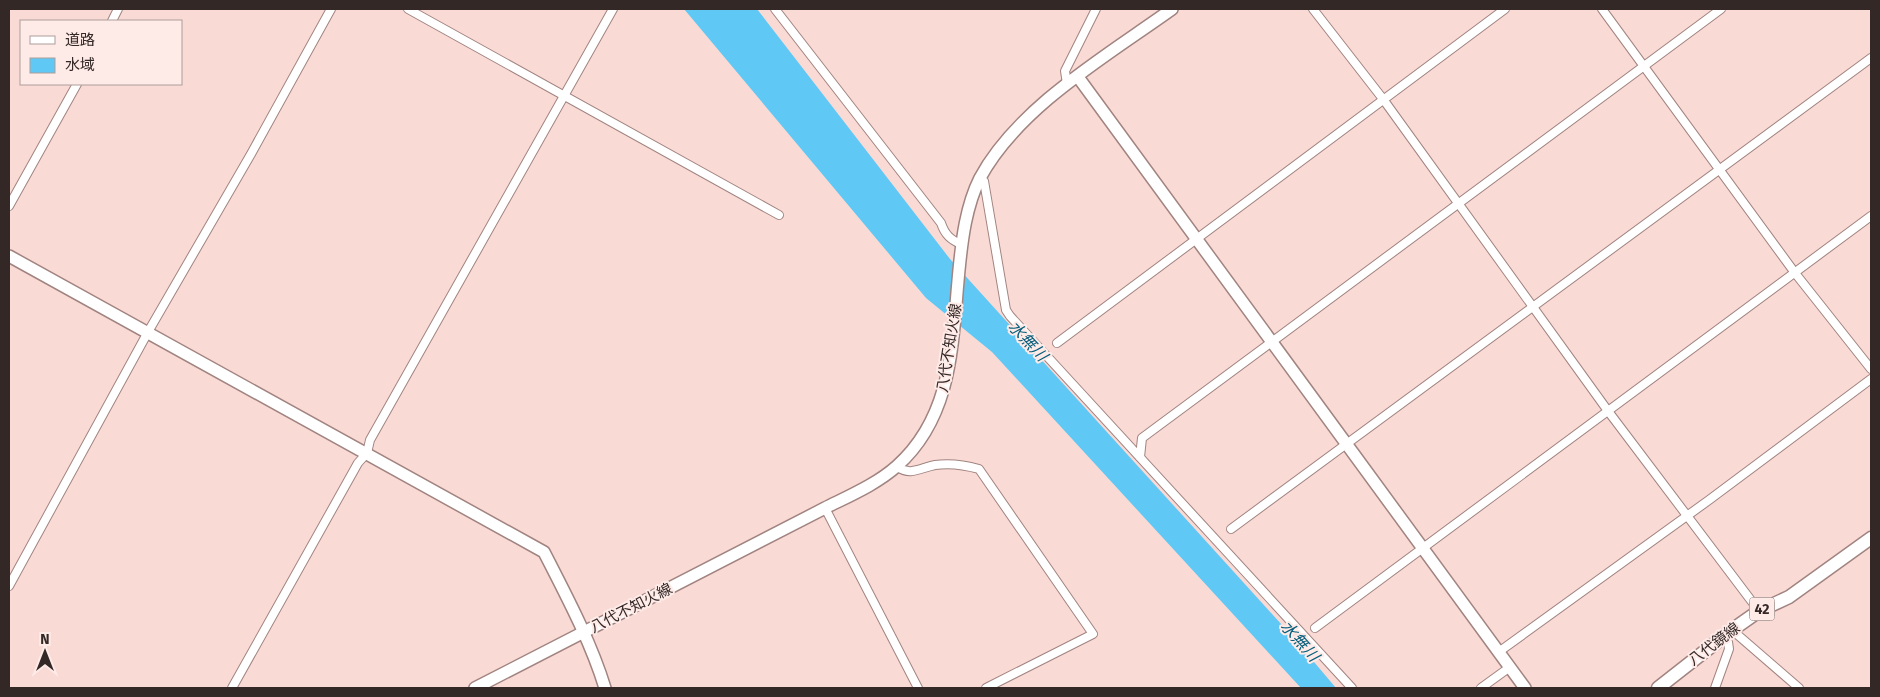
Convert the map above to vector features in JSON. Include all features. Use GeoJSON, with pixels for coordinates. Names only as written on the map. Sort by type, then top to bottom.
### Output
{"type":"FeatureCollection","features":[{"type":"Feature","properties":{"kind":"main road","name":"八代不知火線"},"geometry":{"type":"LineString","coordinates":[[475,688],[826,508],[881,478],[897,467],[927,433],[945,388],[966,217],[980,179],[1020,124],[1067,84],[1172,9]]}},
{"type":"Feature","properties":{"kind":"main road"},"geometry":{"type":"LineString","coordinates":[[1078,77],[1270,342],[1500,651],[1525,688]]}},
{"type":"Feature","properties":{"kind":"main road"},"geometry":{"type":"LineString","coordinates":[[9,256],[544,552],[582,633],[595,656],[605,688]]}},
{"type":"Feature","properties":{"kind":"main road","name":"八代鏡線"},"geometry":{"type":"LineString","coordinates":[[1658,688],[1697,656],[1759,611],[1789,597],[1871,538]]}},
{"type":"Feature","properties":{"kind":"street"},"geometry":{"type":"LineString","coordinates":[[9,586],[148,332],[252,154],[330,9]]}},
{"type":"Feature","properties":{"kind":"street"},"geometry":{"type":"LineString","coordinates":[[408,9],[779,215]]}},
{"type":"Feature","properties":{"kind":"street"},"geometry":{"type":"LineString","coordinates":[[232,688],[358,463],[367,454],[370,440],[613,9]]}},
{"type":"Feature","properties":{"kind":"street"},"geometry":{"type":"LineString","coordinates":[[1067,84],[1066,71],[1096,9]]}},
{"type":"Feature","properties":{"kind":"street"},"geometry":{"type":"LineString","coordinates":[[1313,9],[1383,99],[1608,411],[1759,611]]}},
{"type":"Feature","properties":{"kind":"street"},"geometry":{"type":"LineString","coordinates":[[1057,343],[1504,9]]}},
{"type":"Feature","properties":{"kind":"street"},"geometry":{"type":"LineString","coordinates":[[1602,9],[1795,272],[1871,369]]}},
{"type":"Feature","properties":{"kind":"street"},"geometry":{"type":"LineString","coordinates":[[1140,457],[1142,438],[1720,9]]}},
{"type":"Feature","properties":{"kind":"street"},"geometry":{"type":"LineString","coordinates":[[778,10],[912,183],[941,223],[949,238],[961,248]]}},
{"type":"Feature","properties":{"kind":"street"},"geometry":{"type":"LineString","coordinates":[[1231,529],[1871,58]]}},
{"type":"Feature","properties":{"kind":"street"},"geometry":{"type":"LineString","coordinates":[[9,206],[76,85]]}},
{"type":"Feature","properties":{"kind":"street"},"geometry":{"type":"LineString","coordinates":[[980,179],[984,182],[1006,310],[1010,316],[1352,688]]}},
{"type":"Feature","properties":{"kind":"street"},"geometry":{"type":"LineString","coordinates":[[1315,628],[1871,216]]}},
{"type":"Feature","properties":{"kind":"street"},"geometry":{"type":"LineString","coordinates":[[1500,651],[1871,379]]}},
{"type":"Feature","properties":{"kind":"street"},"geometry":{"type":"LineString","coordinates":[[897,467],[904,471],[912,472],[936,465],[954,465],[979,469],[1093,634],[986,688]]}},
{"type":"Feature","properties":{"kind":"street"},"geometry":{"type":"LineString","coordinates":[[826,508],[918,688]]}},
{"type":"Feature","properties":{"kind":"street"},"geometry":{"type":"LineString","coordinates":[[1715,688],[1729,649],[1728,634]]}},
{"type":"Feature","properties":{"kind":"street"},"geometry":{"type":"LineString","coordinates":[[1728,634],[1799,688]]}},
{"type":"Feature","properties":{"kind":"street"},"geometry":{"type":"LineString","coordinates":[[1481,688],[1510,667]]}},
{"type":"Feature","properties":{"kind":"water"},"geometry":{"type":"Polygon","coordinates":[[[684,9],[757,9],[950,259],[1292,636],[1336,688],[1301,688],[992,352],[926,298],[684,9]]]}},
{"type":"Feature","properties":{"kind":"water label","name":"水無川"},"geometry":{"type":"Point","coordinates":[1028,341]}},
{"type":"Feature","properties":{"kind":"water label","name":"水無川"},"geometry":{"type":"Point","coordinates":[1300,641]}}]}
